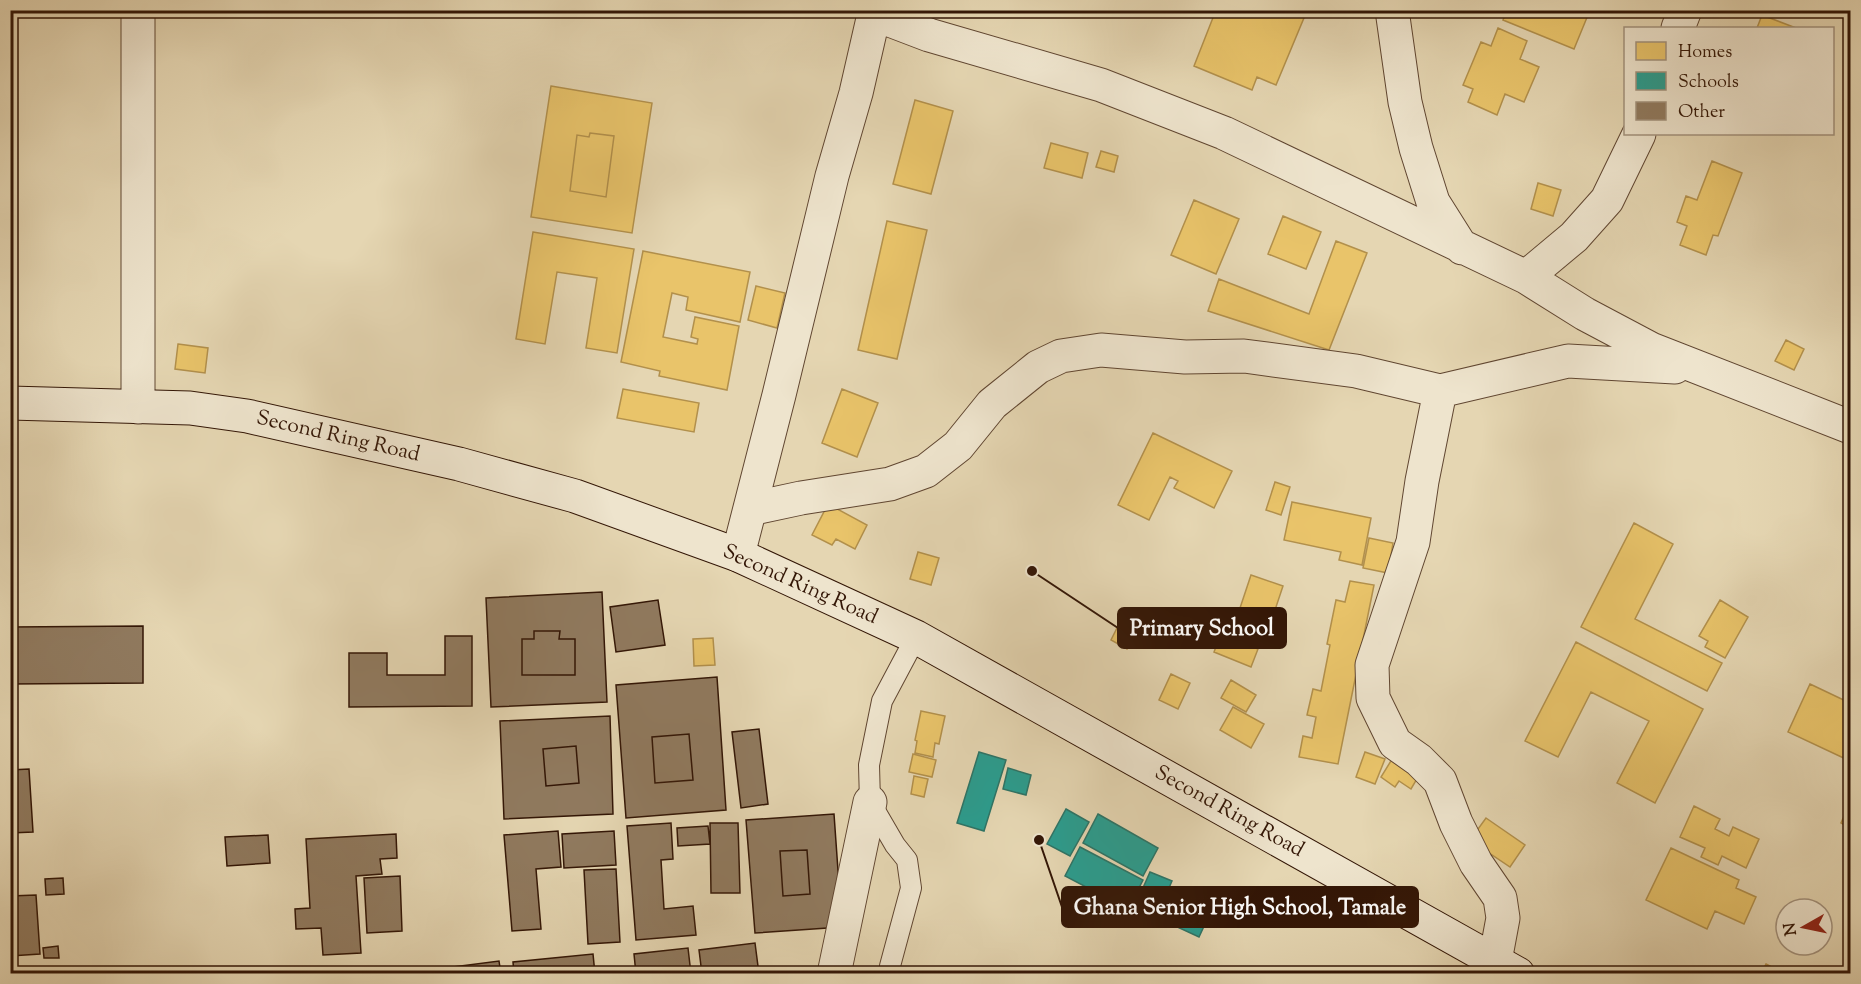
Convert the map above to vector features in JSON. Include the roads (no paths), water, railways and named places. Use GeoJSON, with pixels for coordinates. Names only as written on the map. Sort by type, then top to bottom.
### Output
{"type":"FeatureCollection","features":[{"type":"Feature","properties":{"kind":"street"},"geometry":{"type":"LineString","coordinates":[[138,10],[138,407]]}},
{"type":"Feature","properties":{"kind":"street"},"geometry":{"type":"LineString","coordinates":[[1392,10],[1405,102],[1416,147],[1433,202],[1462,248]]}},
{"type":"Feature","properties":{"kind":"street"},"geometry":{"type":"LineString","coordinates":[[1678,27],[1685,10]]}},
{"type":"Feature","properties":{"kind":"street"},"geometry":{"type":"LineString","coordinates":[[738,555],[832,176],[856,93],[874,12],[929,35],[1101,85],[1224,133],[1526,277],[1585,314],[1651,348],[1851,427]]}},
{"type":"Feature","properties":{"kind":"street"},"geometry":{"type":"LineString","coordinates":[[1526,277],[1574,237],[1607,200],[1639,135]]}},
{"type":"Feature","properties":{"kind":"street"},"geometry":{"type":"LineString","coordinates":[[750,509],[801,498],[890,484],[926,471],[958,446],[992,404],[1038,367],[1061,356],[1101,350],[1197,357],[1244,356],[1356,371],[1440,391],[1568,361],[1705,369]]}},
{"type":"Feature","properties":{"kind":"street"},"geometry":{"type":"LineString","coordinates":[[1440,391],[1422,481],[1413,542],[1372,665],[1373,698],[1395,743],[1419,760],[1440,781],[1456,823],[1476,863],[1500,898],[1507,967]]}},
{"type":"Feature","properties":{"kind":"street","name":"Second Ring Road"},"geometry":{"type":"LineString","coordinates":[[10,403],[190,408],[247,416],[447,461],[575,496],[738,555],[916,637],[1507,967]]}},
{"type":"Feature","properties":{"kind":"street"},"geometry":{"type":"LineString","coordinates":[[834,974],[870,802]]}},
{"type":"Feature","properties":{"kind":"lane"},"geometry":{"type":"LineString","coordinates":[[891,974],[890,966],[911,888],[908,860],[895,844],[870,802],[869,765],[882,701],[916,637]]}},
{"type":"Feature","properties":{"kind":"place","name":"Primary School"},"geometry":{"type":"Point","coordinates":[1032,571]}},
{"type":"Feature","properties":{"kind":"place","name":"Ghana Senior High School, Tamale"},"geometry":{"type":"Point","coordinates":[1039,840]}}]}
